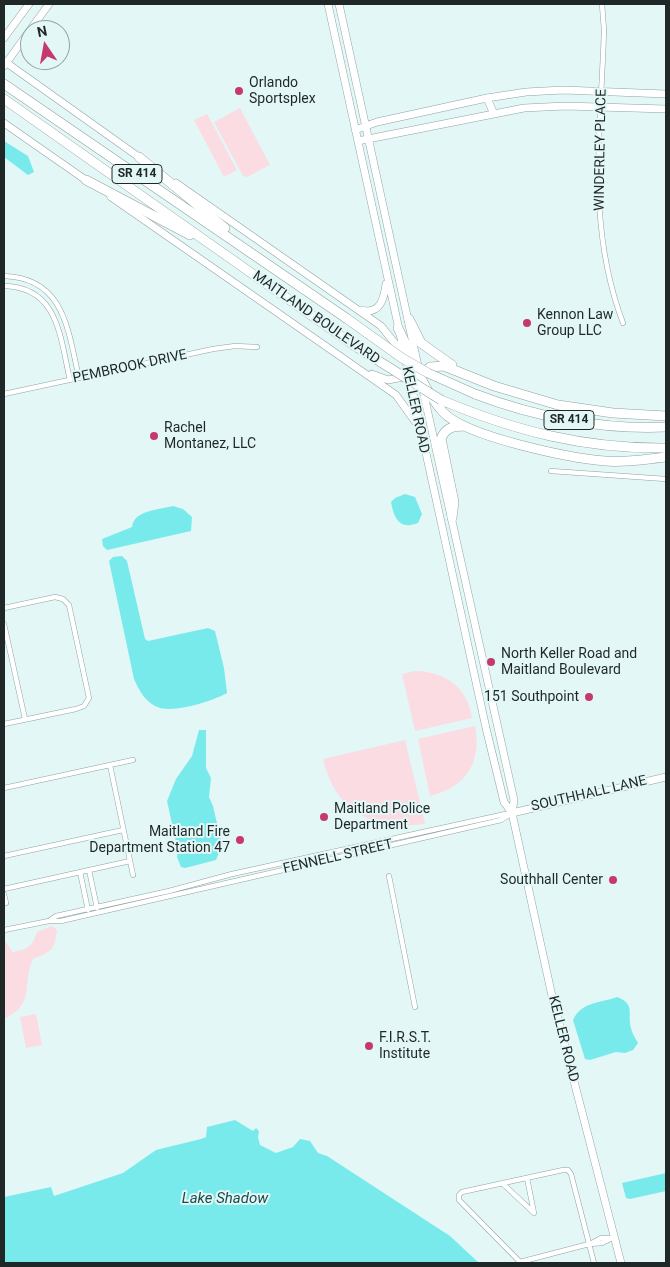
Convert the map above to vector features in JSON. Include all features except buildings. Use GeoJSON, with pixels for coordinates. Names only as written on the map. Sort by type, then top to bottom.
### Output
{"type":"FeatureCollection","features":[{"type":"Feature","properties":{"kind":"highway","name":"MAITLAND BOULEVARD"},"geometry":{"type":"LineString","coordinates":[[4,84],[270,264],[402,358],[428,373],[475,394],[532,414],[596,423],[666,427]]}},
{"type":"Feature","properties":{"kind":"highway","name":"MAITLAND BOULEVARD"},"geometry":{"type":"LineString","coordinates":[[4,99],[355,346],[441,400],[526,431],[569,441],[615,447],[666,448]]}},
{"type":"Feature","properties":{"kind":"highway"},"geometry":{"type":"LineString","coordinates":[[139,157],[270,264]]}},
{"type":"Feature","properties":{"kind":"highway"},"geometry":{"type":"LineString","coordinates":[[86,180],[166,224],[216,247]]}},
{"type":"Feature","properties":{"kind":"highway"},"geometry":{"type":"LineString","coordinates":[[409,319],[421,343],[430,352],[462,372],[494,386],[558,405],[613,413],[666,416]]}},
{"type":"Feature","properties":{"kind":"highway"},"geometry":{"type":"LineString","coordinates":[[398,328],[415,370],[444,413],[465,426],[565,456],[607,461],[666,457]]}},
{"type":"Feature","properties":{"kind":"highway"},"geometry":{"type":"LineString","coordinates":[[415,370],[436,366],[462,372]]}},
{"type":"Feature","properties":{"kind":"highway"},"geometry":{"type":"LineString","coordinates":[[411,391],[415,370]]}},
{"type":"Feature","properties":{"kind":"highway"},"geometry":{"type":"LineString","coordinates":[[452,518],[454,502],[441,439],[443,434],[452,427],[465,426]]}},
{"type":"Feature","properties":{"kind":"street"},"geometry":{"type":"LineString","coordinates":[[4,38],[29,4]]}},
{"type":"Feature","properties":{"kind":"street"},"geometry":{"type":"LineString","coordinates":[[49,4],[5,64],[382,326],[404,356]]}},
{"type":"Feature","properties":{"kind":"street","name":"KELLER ROAD"},"geometry":{"type":"LineString","coordinates":[[328,4],[404,356],[415,370],[423,388],[514,800],[512,813],[552,996],[621,1263]]}},
{"type":"Feature","properties":{"kind":"street","name":"KELLER ROAD"},"geometry":{"type":"LineString","coordinates":[[339,4],[409,319],[415,370]]}},
{"type":"Feature","properties":{"kind":"street","name":"WINDERLEY PLACE"},"geometry":{"type":"LineString","coordinates":[[602,4],[604,30],[598,205],[611,280],[623,323]]}},
{"type":"Feature","properties":{"kind":"street"},"geometry":{"type":"LineString","coordinates":[[355,130],[487,98],[552,90],[666,94]]}},
{"type":"Feature","properties":{"kind":"street"},"geometry":{"type":"LineString","coordinates":[[487,98],[493,112]]}},
{"type":"Feature","properties":{"kind":"street"},"geometry":{"type":"LineString","coordinates":[[484,114],[487,98]]}},
{"type":"Feature","properties":{"kind":"street"},"geometry":{"type":"LineString","coordinates":[[358,141],[493,112],[543,106],[666,109]]}},
{"type":"Feature","properties":{"kind":"street"},"geometry":{"type":"LineString","coordinates":[[4,123],[396,395],[419,428]]}},
{"type":"Feature","properties":{"kind":"street"},"geometry":{"type":"LineString","coordinates":[[4,276],[38,285],[53,297],[61,310],[67,326],[80,378]]}},
{"type":"Feature","properties":{"kind":"street"},"geometry":{"type":"LineString","coordinates":[[357,309],[364,311],[379,307],[384,299],[387,281]]}},
{"type":"Feature","properties":{"kind":"street"},"geometry":{"type":"LineString","coordinates":[[4,286],[26,289],[51,308],[56,321],[70,380]]}},
{"type":"Feature","properties":{"kind":"street","name":"PEMBROOK DRIVE"},"geometry":{"type":"LineString","coordinates":[[4,394],[213,350],[235,346],[257,347]]}},
{"type":"Feature","properties":{"kind":"street"},"geometry":{"type":"LineString","coordinates":[[354,365],[388,380],[415,370]]}},
{"type":"Feature","properties":{"kind":"street","name":"KELLER ROAD"},"geometry":{"type":"LineString","coordinates":[[411,391],[468,650],[504,802],[512,813]]}},
{"type":"Feature","properties":{"kind":"street"},"geometry":{"type":"LineString","coordinates":[[552,471],[666,479]]}},
{"type":"Feature","properties":{"kind":"street"},"geometry":{"type":"LineString","coordinates":[[442,532],[455,533]]}},
{"type":"Feature","properties":{"kind":"street"},"geometry":{"type":"LineString","coordinates":[[444,540],[455,533]]}},
{"type":"Feature","properties":{"kind":"street"},"geometry":{"type":"LineString","coordinates":[[4,608],[55,597],[63,598],[70,604],[89,690],[89,698],[84,706],[4,724]]}},
{"type":"Feature","properties":{"kind":"street"},"geometry":{"type":"LineString","coordinates":[[4,624],[25,719]]}},
{"type":"Feature","properties":{"kind":"street"},"geometry":{"type":"LineString","coordinates":[[468,650],[480,647]]}},
{"type":"Feature","properties":{"kind":"street"},"geometry":{"type":"LineString","coordinates":[[4,788],[133,760]]}},
{"type":"Feature","properties":{"kind":"street"},"geometry":{"type":"LineString","coordinates":[[110,766],[133,875]]}},
{"type":"Feature","properties":{"kind":"street","name":"SOUTHHALL LANE"},"geometry":{"type":"LineString","coordinates":[[512,813],[666,777]]}},
{"type":"Feature","properties":{"kind":"street","name":"FENNELL STREET"},"geometry":{"type":"LineString","coordinates":[[97,910],[219,877],[512,813]]}},
{"type":"Feature","properties":{"kind":"street","name":"FENNELL STREET"},"geometry":{"type":"LineString","coordinates":[[4,930],[49,921],[61,921],[88,912],[501,820],[512,813]]}},
{"type":"Feature","properties":{"kind":"street"},"geometry":{"type":"LineString","coordinates":[[4,856],[124,830]]}},
{"type":"Feature","properties":{"kind":"street"},"geometry":{"type":"LineString","coordinates":[[323,854],[324,860]]}},
{"type":"Feature","properties":{"kind":"street"},"geometry":{"type":"LineString","coordinates":[[4,888],[130,862]]}},
{"type":"Feature","properties":{"kind":"street"},"geometry":{"type":"LineString","coordinates":[[89,870],[97,910]]}},
{"type":"Feature","properties":{"kind":"street"},"geometry":{"type":"LineString","coordinates":[[80,872],[88,912]]}},
{"type":"Feature","properties":{"kind":"street"},"geometry":{"type":"LineString","coordinates":[[232,874],[233,881]]}},
{"type":"Feature","properties":{"kind":"street"},"geometry":{"type":"LineString","coordinates":[[389,876],[415,1008]]}},
{"type":"Feature","properties":{"kind":"street"},"geometry":{"type":"LineString","coordinates":[[219,877],[220,884]]}},
{"type":"Feature","properties":{"kind":"street"},"geometry":{"type":"LineString","coordinates":[[84,888],[92,886]]}},
{"type":"Feature","properties":{"kind":"street"},"geometry":{"type":"LineString","coordinates":[[4,894],[6,903]]}},
{"type":"Feature","properties":{"kind":"street"},"geometry":{"type":"LineString","coordinates":[[594,1263],[588,1244],[571,1174],[568,1170],[462,1192],[459,1195],[459,1200],[520,1263],[588,1244],[602,1243],[614,1238]]}},
{"type":"Feature","properties":{"kind":"street"},"geometry":{"type":"LineString","coordinates":[[502,1183],[534,1213],[527,1178]]}},
{"type":"Feature","properties":{"kind":"shaded area"},"geometry":{"type":"Polygon","coordinates":[[[240,108],[270,165],[247,177],[243,176],[214,122],[240,108]]]}},
{"type":"Feature","properties":{"kind":"shaded area"},"geometry":{"type":"Polygon","coordinates":[[[207,114],[237,170],[224,177],[194,120],[207,114]]]}},
{"type":"Feature","properties":{"kind":"shaded area"},"geometry":{"type":"Polygon","coordinates":[[[415,671],[436,674],[453,683],[465,698],[472,718],[415,731],[402,674],[415,671]]]}},
{"type":"Feature","properties":{"kind":"shaded area"},"geometry":{"type":"Polygon","coordinates":[[[475,726],[476,751],[469,772],[453,786],[443,792],[430,796],[418,739],[475,726]]]}},
{"type":"Feature","properties":{"kind":"shaded area"},"geometry":{"type":"Polygon","coordinates":[[[405,740],[425,824],[389,824],[359,814],[347,805],[337,792],[329,777],[323,759],[405,740]]]}},
{"type":"Feature","properties":{"kind":"shaded area"},"geometry":{"type":"Polygon","coordinates":[[[52,926],[57,930],[53,946],[48,952],[33,959],[25,1000],[14,1013],[4,1019],[4,940],[13,952],[22,950],[34,941],[37,932],[52,926]]]}},
{"type":"Feature","properties":{"kind":"shaded area"},"geometry":{"type":"Polygon","coordinates":[[[36,1014],[42,1045],[26,1048],[20,1017],[36,1014]]]}},
{"type":"Feature","properties":{"kind":"water"},"geometry":{"type":"Polygon","coordinates":[[[4,141],[28,156],[34,172],[28,175],[4,157],[4,141]]]}},
{"type":"Feature","properties":{"kind":"water"},"geometry":{"type":"Polygon","coordinates":[[[405,494],[415,497],[422,514],[418,523],[412,525],[399,522],[391,502],[405,494]]]}},
{"type":"Feature","properties":{"kind":"water"},"geometry":{"type":"Polygon","coordinates":[[[173,506],[183,509],[192,517],[191,531],[107,550],[103,546],[102,539],[132,527],[137,517],[142,514],[173,506]]]}},
{"type":"Feature","properties":{"kind":"water"},"geometry":{"type":"Polygon","coordinates":[[[122,556],[127,561],[145,639],[148,641],[208,628],[215,631],[224,668],[227,693],[202,703],[171,709],[155,706],[142,694],[134,679],[109,561],[113,557],[122,556]]]}},
{"type":"Feature","properties":{"kind":"water"},"geometry":{"type":"Polygon","coordinates":[[[199,730],[206,730],[206,768],[211,778],[209,797],[213,806],[222,845],[216,860],[185,868],[181,867],[177,857],[178,851],[167,801],[176,779],[192,756],[199,730]]]}},
{"type":"Feature","properties":{"kind":"water"},"geometry":{"type":"Polygon","coordinates":[[[617,997],[629,1006],[631,1030],[638,1043],[633,1050],[625,1053],[616,1052],[590,1060],[585,1059],[573,1020],[581,1009],[617,997]]]}},
{"type":"Feature","properties":{"kind":"water","name":"Lake Shadow"},"geometry":{"type":"Polygon","coordinates":[[[235,1120],[253,1131],[256,1128],[259,1131],[260,1145],[276,1153],[293,1147],[300,1139],[310,1141],[318,1153],[327,1156],[450,1236],[479,1263],[4,1263],[4,1197],[51,1187],[54,1196],[123,1173],[156,1150],[201,1139],[206,1137],[207,1127],[235,1120]]]}},
{"type":"Feature","properties":{"kind":"water"},"geometry":{"type":"Polygon","coordinates":[[[666,1173],[666,1191],[630,1199],[626,1198],[622,1183],[666,1173]]]}},
{"type":"Feature","properties":{"kind":"place","name":"Orlando Sportsplex"},"geometry":{"type":"Point","coordinates":[239,91]}},
{"type":"Feature","properties":{"kind":"place","name":"Kennon Law Group LLC"},"geometry":{"type":"Point","coordinates":[527,323]}},
{"type":"Feature","properties":{"kind":"place","name":"Rachel Montanez, LLC"},"geometry":{"type":"Point","coordinates":[154,436]}},
{"type":"Feature","properties":{"kind":"place","name":"North Keller Road and Maitland Boulevard"},"geometry":{"type":"Point","coordinates":[491,662]}},
{"type":"Feature","properties":{"kind":"place","name":"151 Southpoint"},"geometry":{"type":"Point","coordinates":[589,697]}},
{"type":"Feature","properties":{"kind":"place","name":"Maitland Police Department"},"geometry":{"type":"Point","coordinates":[324,817]}},
{"type":"Feature","properties":{"kind":"place","name":"Maitland Fire Department Station 47"},"geometry":{"type":"Point","coordinates":[240,840]}},
{"type":"Feature","properties":{"kind":"place","name":"Southhall Center"},"geometry":{"type":"Point","coordinates":[613,880]}},
{"type":"Feature","properties":{"kind":"place","name":"F.I.R.S.T. Institute"},"geometry":{"type":"Point","coordinates":[369,1046]}}]}
